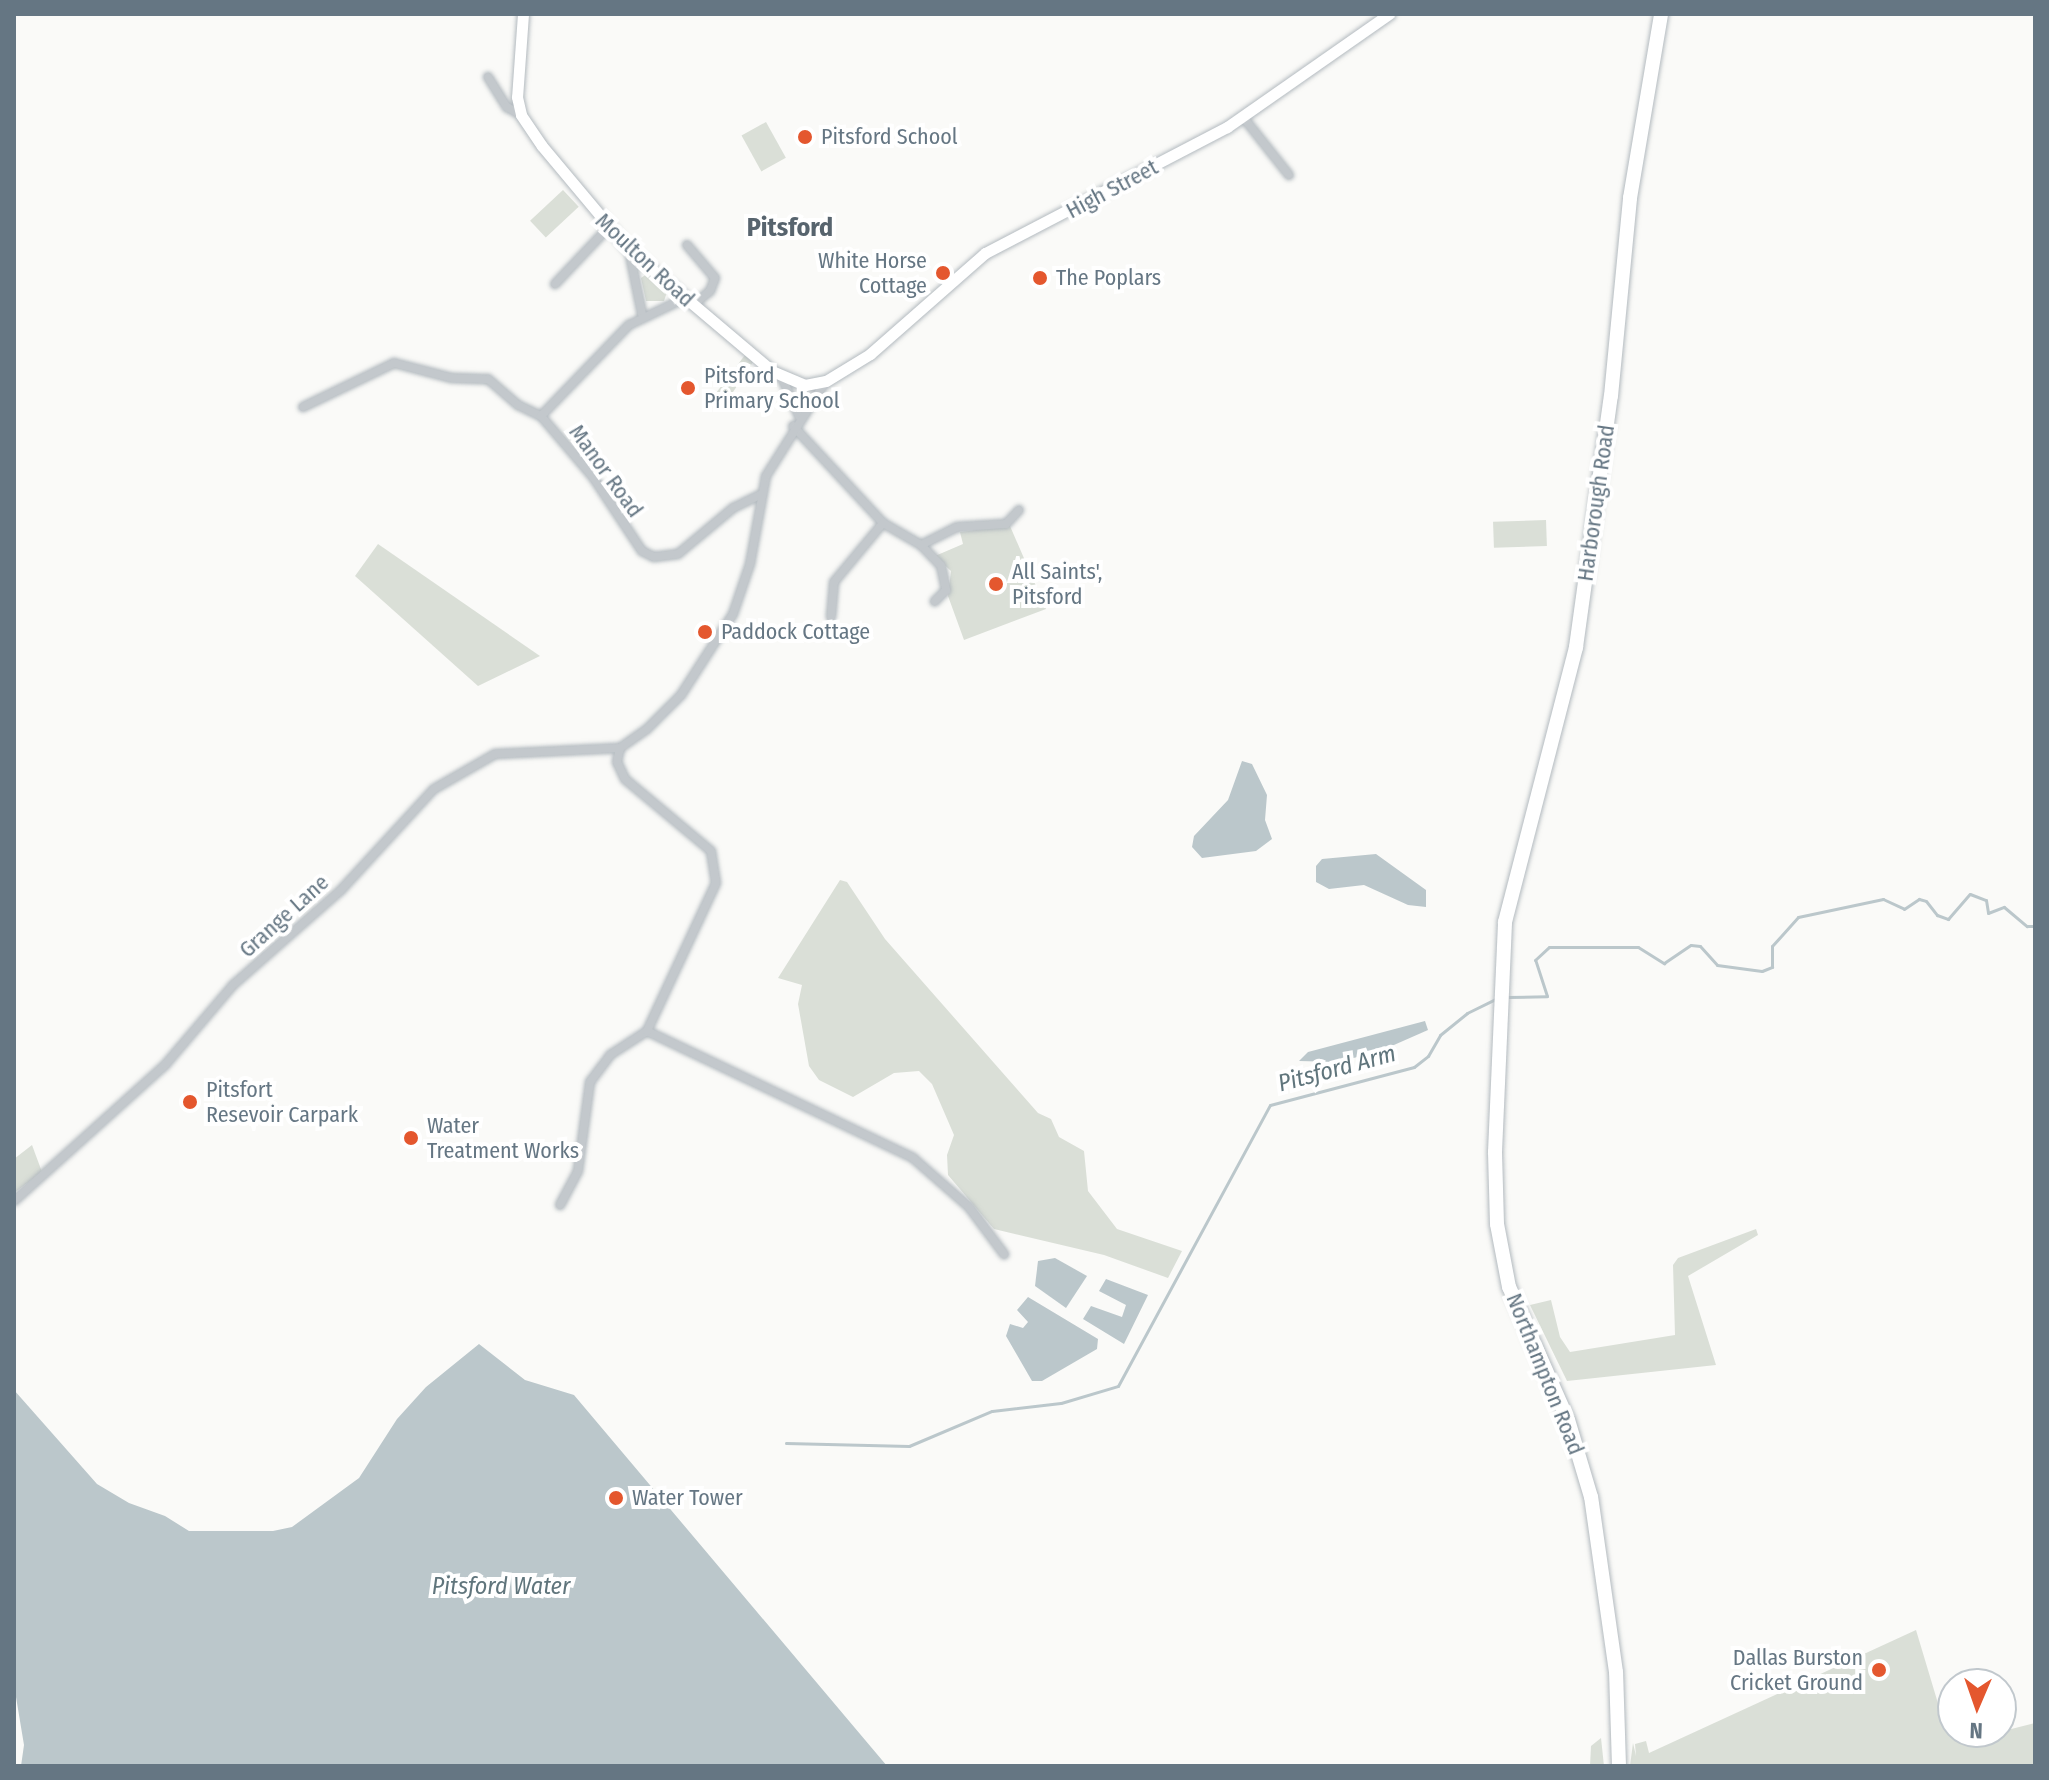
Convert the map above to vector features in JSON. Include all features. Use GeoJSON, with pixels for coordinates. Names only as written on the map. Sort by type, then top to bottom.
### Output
{"type":"FeatureCollection","features":[{"type":"Feature","properties":{"kind":"highway","name":"Harborough Road"},"geometry":{"type":"LineString","coordinates":[[1502,1027],[1501,985],[1511,889],[1576,647],[1606,435],[1630,198],[1661,14]]}},
{"type":"Feature","properties":{"kind":"highway","name":"Northampton Road"},"geometry":{"type":"LineString","coordinates":[[1502,1027],[1494,1174],[1499,1239],[1515,1307],[1568,1420],[1591,1497],[1616,1672],[1619,1766]]}},
{"type":"Feature","properties":{"kind":"street"},"geometry":{"type":"LineString","coordinates":[[521,115],[516,85],[523,14]]}},
{"type":"Feature","properties":{"kind":"street","name":"High Street"},"geometry":{"type":"LineString","coordinates":[[826,381],[902,328],[985,253],[1243,117],[1389,14]]}},
{"type":"Feature","properties":{"kind":"street"},"geometry":{"type":"LineString","coordinates":[[488,77],[507,107],[521,115]]}},
{"type":"Feature","properties":{"kind":"street","name":"Moulton Road"},"geometry":{"type":"LineString","coordinates":[[521,115],[607,229],[689,302],[782,378]]}},
{"type":"Feature","properties":{"kind":"street"},"geometry":{"type":"LineString","coordinates":[[1243,117],[1289,175]]}},
{"type":"Feature","properties":{"kind":"street"},"geometry":{"type":"LineString","coordinates":[[555,284],[607,229]]}},
{"type":"Feature","properties":{"kind":"street"},"geometry":{"type":"LineString","coordinates":[[687,245],[715,278],[710,291],[689,302]]}},
{"type":"Feature","properties":{"kind":"street"},"geometry":{"type":"LineString","coordinates":[[629,250],[642,314]]}},
{"type":"Feature","properties":{"kind":"street","name":"Manor Road"},"geometry":{"type":"LineString","coordinates":[[689,302],[642,314],[541,416],[593,477],[642,551],[654,557],[678,554],[733,508],[760,495]]}},
{"type":"Feature","properties":{"kind":"street"},"geometry":{"type":"LineString","coordinates":[[303,407],[401,362],[452,378],[488,379],[518,405],[541,416]]}},
{"type":"Feature","properties":{"kind":"street"},"geometry":{"type":"LineString","coordinates":[[782,378],[805,385],[826,381]]}},
{"type":"Feature","properties":{"kind":"street"},"geometry":{"type":"LineString","coordinates":[[782,378],[799,416]]}},
{"type":"Feature","properties":{"kind":"street"},"geometry":{"type":"LineString","coordinates":[[560,1205],[578,1171],[590,1082],[610,1055],[647,1031],[708,904],[717,873],[702,840],[625,779],[617,762],[620,748],[681,695],[733,614],[750,564],[760,495],[793,426],[826,381]]}},
{"type":"Feature","properties":{"kind":"street"},"geometry":{"type":"LineString","coordinates":[[793,426],[883,523],[921,545],[941,566],[946,590],[935,601]]}},
{"type":"Feature","properties":{"kind":"street"},"geometry":{"type":"LineString","coordinates":[[921,545],[957,527],[1006,524],[1019,510]]}},
{"type":"Feature","properties":{"kind":"street"},"geometry":{"type":"LineString","coordinates":[[831,617],[834,582],[883,523]]}},
{"type":"Feature","properties":{"kind":"street","name":"Grange Lane"},"geometry":{"type":"LineString","coordinates":[[14,1201],[165,1065],[233,985],[341,890],[434,789],[495,754],[525,749],[620,748]]}},
{"type":"Feature","properties":{"kind":"street"},"geometry":{"type":"LineString","coordinates":[[647,1031],[913,1158],[969,1207],[1004,1254]]}},
{"type":"Feature","properties":{"kind":"shaded area"},"geometry":{"type":"Polygon","coordinates":[[[766,122],[786,158],[761,171],[742,136],[766,122]]]}},
{"type":"Feature","properties":{"kind":"shaded area"},"geometry":{"type":"Polygon","coordinates":[[[563,190],[579,207],[546,238],[530,221],[563,190]]]}},
{"type":"Feature","properties":{"kind":"shaded area"},"geometry":{"type":"Polygon","coordinates":[[[648,273],[668,289],[664,301],[646,301],[641,278],[648,273]]]}},
{"type":"Feature","properties":{"kind":"shaded area"},"geometry":{"type":"Polygon","coordinates":[[[745,355],[753,362],[727,401],[716,393],[745,355]]]}},
{"type":"Feature","properties":{"kind":"shaded area"},"geometry":{"type":"Polygon","coordinates":[[[1546,520],[1547,546],[1494,548],[1493,522],[1546,520]]]}},
{"type":"Feature","properties":{"kind":"shaded area"},"geometry":{"type":"Polygon","coordinates":[[[1010,526],[1046,609],[964,640],[948,596],[951,571],[935,556],[963,544],[960,532],[1010,526]]]}},
{"type":"Feature","properties":{"kind":"shaded area"},"geometry":{"type":"Polygon","coordinates":[[[378,544],[540,656],[478,686],[355,576],[378,544]]]}},
{"type":"Feature","properties":{"kind":"shaded area"},"geometry":{"type":"Polygon","coordinates":[[[840,880],[847,882],[885,939],[1038,1113],[1051,1119],[1059,1137],[1084,1151],[1088,1191],[1117,1229],[1182,1251],[1168,1278],[1104,1255],[994,1229],[948,1175],[947,1155],[954,1135],[932,1084],[919,1071],[894,1073],[853,1097],[819,1080],[809,1066],[798,1004],[802,985],[778,978],[840,880]]]}},
{"type":"Feature","properties":{"kind":"shaded area"},"geometry":{"type":"Polygon","coordinates":[[[32,1145],[42,1172],[14,1193],[14,1159],[32,1145]]]}},
{"type":"Feature","properties":{"kind":"shaded area"},"geometry":{"type":"Polygon","coordinates":[[[1756,1229],[1758,1235],[1688,1276],[1716,1365],[1567,1381],[1530,1305],[1551,1300],[1560,1337],[1570,1352],[1675,1335],[1673,1265],[1678,1258],[1756,1229]]]}},
{"type":"Feature","properties":{"kind":"shaded area","name":"Dallas Burston Cricket Ground"},"geometry":{"type":"Polygon","coordinates":[[[1916,1630],[1937,1700],[1937,1748],[2017,1748],[2017,1728],[2035,1723],[2035,1766],[1630,1766],[1633,1743],[1636,1756],[1635,1744],[1646,1741],[1649,1753],[1916,1630]]]}},
{"type":"Feature","properties":{"kind":"shaded area"},"geometry":{"type":"Polygon","coordinates":[[[1601,1738],[1604,1766],[1590,1766],[1591,1746],[1601,1738]]]}},
{"type":"Feature","properties":{"kind":"water"},"geometry":{"type":"Polygon","coordinates":[[[1242,761],[1252,764],[1267,795],[1265,820],[1272,839],[1256,851],[1202,858],[1192,847],[1194,836],[1228,800],[1242,761]]]}},
{"type":"Feature","properties":{"kind":"water"},"geometry":{"type":"Polygon","coordinates":[[[1376,854],[1426,890],[1426,907],[1408,905],[1364,885],[1329,889],[1316,882],[1316,866],[1322,859],[1376,854]]]}},
{"type":"Feature","properties":{"kind":"water"},"geometry":{"type":"Polygon","coordinates":[[[1425,1021],[1428,1030],[1378,1052],[1337,1062],[1299,1061],[1308,1052],[1425,1021]]]}},
{"type":"Feature","properties":{"kind":"water"},"geometry":{"type":"Polygon","coordinates":[[[1055,1258],[1087,1276],[1066,1308],[1035,1286],[1038,1261],[1055,1258]]]}},
{"type":"Feature","properties":{"kind":"water"},"geometry":{"type":"Polygon","coordinates":[[[1106,1279],[1148,1295],[1124,1344],[1083,1319],[1091,1306],[1122,1317],[1126,1305],[1099,1291],[1106,1279]]]}},
{"type":"Feature","properties":{"kind":"water"},"geometry":{"type":"Polygon","coordinates":[[[1028,1297],[1098,1339],[1097,1349],[1042,1381],[1032,1381],[1006,1336],[1010,1324],[1023,1328],[1028,1322],[1017,1310],[1028,1297]]]}},
{"type":"Feature","properties":{"kind":"water","name":"Pitsford Water"},"geometry":{"type":"Polygon","coordinates":[[[479,1344],[525,1380],[574,1395],[887,1766],[21,1766],[24,1745],[14,1685],[14,1390],[97,1484],[129,1503],[165,1516],[189,1531],[273,1531],[292,1527],[359,1478],[397,1419],[426,1387],[479,1344]]]}},
{"type":"Feature","properties":{"kind":"waterway","name":"Pitsford Arm"},"geometry":{"type":"LineString","coordinates":[[1508,997],[1547,996],[1535,960],[1549,947],[1638,947],[1664,963],[1691,945],[1700,946],[1717,965],[1762,971],[1772,967],[1772,946],[1798,917],[1883,899],[1904,909],[1919,899],[1926,901],[1937,915],[1948,919],[1970,894],[1986,900],[1988,913],[2004,907],[2027,926],[2035,926]]}},
{"type":"Feature","properties":{"kind":"waterway","name":"Pitsford Arm"},"geometry":{"type":"LineString","coordinates":[[786,1443],[909,1446],[992,1411],[1061,1403],[1118,1386],[1270,1105],[1414,1067],[1428,1056],[1440,1035],[1467,1013],[1496,999]]}},
{"type":"Feature","properties":{"kind":"place","name":"Pitsford School"},"geometry":{"type":"Point","coordinates":[805,137]}},
{"type":"Feature","properties":{"kind":"place","name":"White Horse Cottage"},"geometry":{"type":"Point","coordinates":[943,273]}},
{"type":"Feature","properties":{"kind":"place","name":"The Poplars"},"geometry":{"type":"Point","coordinates":[1040,278]}},
{"type":"Feature","properties":{"kind":"place","name":"Pitsford Primary School"},"geometry":{"type":"Point","coordinates":[688,388]}},
{"type":"Feature","properties":{"kind":"place","name":"All Saints', Pitsford"},"geometry":{"type":"Point","coordinates":[996,584]}},
{"type":"Feature","properties":{"kind":"place","name":"Paddock Cottage"},"geometry":{"type":"Point","coordinates":[705,632]}},
{"type":"Feature","properties":{"kind":"place","name":"Pitsfort Resevoir Carpark"},"geometry":{"type":"Point","coordinates":[190,1102]}},
{"type":"Feature","properties":{"kind":"place","name":"Water Treatment Works"},"geometry":{"type":"Point","coordinates":[411,1138]}},
{"type":"Feature","properties":{"kind":"place","name":"Water Tower"},"geometry":{"type":"Point","coordinates":[616,1498]}},
{"type":"Feature","properties":{"kind":"place","name":"Dallas Burston Cricket Ground"},"geometry":{"type":"Point","coordinates":[1879,1670]}},
{"type":"Feature","properties":{"kind":"district","name":"Pitsford"},"geometry":{"type":"Point","coordinates":[790,228]}}]}
